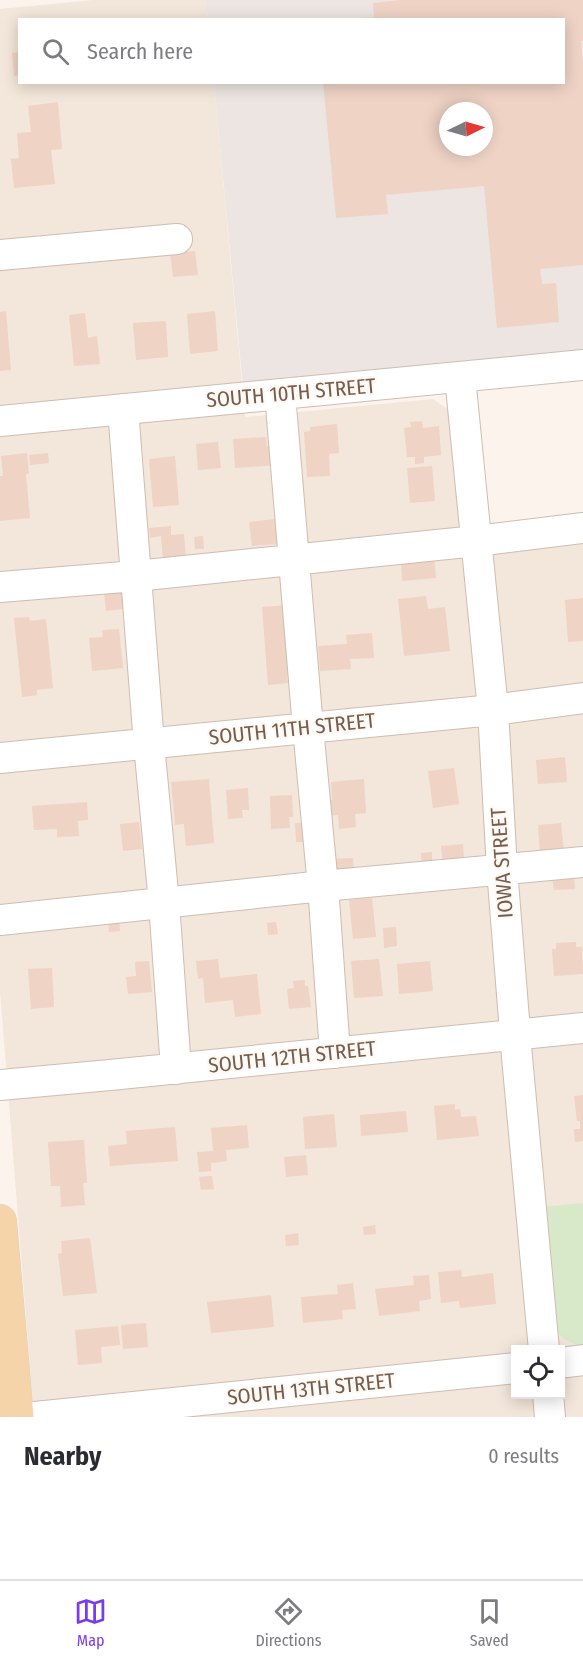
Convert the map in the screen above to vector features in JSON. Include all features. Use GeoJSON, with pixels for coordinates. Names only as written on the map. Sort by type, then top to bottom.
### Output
{"type":"FeatureCollection","features":[{"type":"Feature","properties":{"kind":"main road"},"geometry":{"type":"LineString","coordinates":[[0,1221],[17,1417]]}},
{"type":"Feature","properties":{"kind":"street"},"geometry":{"type":"LineString","coordinates":[[0,255],[177,239]]}},
{"type":"Feature","properties":{"kind":"street","name":"SOUTH 10TH STREET"},"geometry":{"type":"LineString","coordinates":[[0,421],[583,365]]}},
{"type":"Feature","properties":{"kind":"street","name":"IOWA STREET"},"geometry":{"type":"LineString","coordinates":[[460,377],[493,710],[515,1035],[544,1345]]}},
{"type":"Feature","properties":{"kind":"street"},"geometry":{"type":"LineString","coordinates":[[280,394],[323,886],[334,1053]]}},
{"type":"Feature","properties":{"kind":"street"},"geometry":{"type":"LineString","coordinates":[[123,409],[148,744],[164,903],[176,1069]]}},
{"type":"Feature","properties":{"kind":"street"},"geometry":{"type":"LineString","coordinates":[[0,586],[136,576],[583,528]]}},
{"type":"Feature","properties":{"kind":"street","name":"SOUTH 11TH STREET"},"geometry":{"type":"LineString","coordinates":[[0,758],[493,710],[583,698]]}},
{"type":"Feature","properties":{"kind":"street"},"geometry":{"type":"LineString","coordinates":[[0,920],[323,886],[583,862]]}},
{"type":"Feature","properties":{"kind":"street","name":"SOUTH 12TH STREET"},"geometry":{"type":"LineString","coordinates":[[0,1085],[583,1028]]}},
{"type":"Feature","properties":{"kind":"street"},"geometry":{"type":"LineString","coordinates":[[565,1362],[583,1360]]}},
{"type":"Feature","properties":{"kind":"street","name":"SOUTH 13TH STREET"},"geometry":{"type":"LineString","coordinates":[[35,1417],[511,1369]]}},
{"type":"Feature","properties":{"kind":"street"},"geometry":{"type":"LineString","coordinates":[[548,1399],[550,1417]]}},
{"type":"Feature","properties":{"kind":"shaded area"},"geometry":{"type":"Polygon","coordinates":[[[93,0],[206,0],[208,18],[18,18],[18,84],[214,84],[245,417],[433,399],[449,410],[461,552],[583,541],[583,1417],[34,1417],[0,991],[0,9],[93,0]]]}},
{"type":"Feature","properties":{"kind":"shaded area"},"geometry":{"type":"Polygon","coordinates":[[[206,0],[583,0],[583,365],[244,398],[214,84],[565,84],[565,18],[208,18],[206,0]]]}},
{"type":"Feature","properties":{"kind":"green space"},"geometry":{"type":"Polygon","coordinates":[[[583,1203],[583,1345],[568,1341],[556,1331],[542,1207],[583,1203]]]}},
{"type":"Feature","properties":{"kind":"building"},"geometry":{"type":"Polygon","coordinates":[[[401,0],[583,0],[583,41],[581,41],[583,63],[583,265],[540,269],[542,284],[556,283],[559,322],[497,328],[484,186],[386,195],[388,214],[336,218],[323,84],[565,84],[565,18],[363,18],[374,17],[373,3],[401,0]]]}},
{"type":"Feature","properties":{"kind":"building"},"geometry":{"type":"Polygon","coordinates":[[[18,52],[18,75],[14,76],[12,53],[18,52]]]}},
{"type":"Feature","properties":{"kind":"building"},"geometry":{"type":"Polygon","coordinates":[[[58,102],[62,149],[51,150],[55,184],[14,188],[11,159],[19,158],[17,133],[31,132],[28,106],[58,102]]]}},
{"type":"Feature","properties":{"kind":"building"},"geometry":{"type":"Polygon","coordinates":[[[195,251],[198,275],[173,277],[170,254],[195,251]]]}},
{"type":"Feature","properties":{"kind":"building"},"geometry":{"type":"Polygon","coordinates":[[[6,311],[11,370],[0,371],[0,312],[6,311]]]}},
{"type":"Feature","properties":{"kind":"building"},"geometry":{"type":"Polygon","coordinates":[[[215,311],[218,351],[190,354],[187,314],[215,311]]]}},
{"type":"Feature","properties":{"kind":"building"},"geometry":{"type":"Polygon","coordinates":[[[85,313],[88,338],[97,336],[100,364],[74,366],[69,315],[85,313]]]}},
{"type":"Feature","properties":{"kind":"building"},"geometry":{"type":"Polygon","coordinates":[[[166,321],[168,357],[136,360],[133,323],[166,321]]]}},
{"type":"Feature","properties":{"kind":"building"},"geometry":{"type":"Polygon","coordinates":[[[422,421],[423,428],[439,426],[441,455],[424,457],[424,463],[415,464],[415,457],[407,457],[404,428],[411,427],[410,422],[422,421]]]}},
{"type":"Feature","properties":{"kind":"building"},"geometry":{"type":"Polygon","coordinates":[[[337,424],[339,453],[329,454],[330,476],[307,477],[304,432],[310,431],[310,427],[337,424]]]}},
{"type":"Feature","properties":{"kind":"building"},"geometry":{"type":"Polygon","coordinates":[[[266,437],[267,446],[275,445],[277,465],[235,468],[233,439],[266,437]]]}},
{"type":"Feature","properties":{"kind":"building"},"geometry":{"type":"Polygon","coordinates":[[[218,442],[221,468],[198,470],[196,444],[218,442]]]}},
{"type":"Feature","properties":{"kind":"building"},"geometry":{"type":"Polygon","coordinates":[[[27,453],[29,474],[26,474],[30,518],[0,521],[0,476],[3,476],[1,456],[27,453]]]}},
{"type":"Feature","properties":{"kind":"building"},"geometry":{"type":"Polygon","coordinates":[[[48,453],[49,463],[30,465],[29,455],[48,453]]]}},
{"type":"Feature","properties":{"kind":"building"},"geometry":{"type":"Polygon","coordinates":[[[175,456],[179,505],[153,507],[149,459],[175,456]]]}},
{"type":"Feature","properties":{"kind":"building"},"geometry":{"type":"Polygon","coordinates":[[[432,466],[435,501],[410,503],[407,468],[432,466]]]}},
{"type":"Feature","properties":{"kind":"building"},"geometry":{"type":"Polygon","coordinates":[[[275,519],[277,544],[252,546],[249,522],[275,519]]]}},
{"type":"Feature","properties":{"kind":"building"},"geometry":{"type":"Polygon","coordinates":[[[171,526],[171,535],[184,534],[186,559],[163,561],[161,536],[150,538],[149,528],[171,526]]]}},
{"type":"Feature","properties":{"kind":"building"},"geometry":{"type":"Polygon","coordinates":[[[203,536],[204,549],[195,549],[194,537],[203,536]]]}},
{"type":"Feature","properties":{"kind":"building"},"geometry":{"type":"Polygon","coordinates":[[[434,556],[436,578],[402,581],[401,558],[434,556]]]}},
{"type":"Feature","properties":{"kind":"building"},"geometry":{"type":"Polygon","coordinates":[[[128,584],[130,608],[106,611],[104,591],[128,584]]]}},
{"type":"Feature","properties":{"kind":"building"},"geometry":{"type":"Polygon","coordinates":[[[426,596],[428,609],[445,607],[450,651],[404,656],[398,599],[426,596]]]}},
{"type":"Feature","properties":{"kind":"building"},"geometry":{"type":"Polygon","coordinates":[[[583,598],[583,641],[568,642],[565,600],[583,598]]]}},
{"type":"Feature","properties":{"kind":"building"},"geometry":{"type":"Polygon","coordinates":[[[287,605],[292,675],[287,676],[288,683],[268,685],[262,607],[287,605]]]}},
{"type":"Feature","properties":{"kind":"building"},"geometry":{"type":"Polygon","coordinates":[[[29,617],[30,621],[46,619],[53,688],[37,690],[37,695],[22,697],[14,618],[29,617]]]}},
{"type":"Feature","properties":{"kind":"building"},"geometry":{"type":"Polygon","coordinates":[[[119,629],[123,668],[92,671],[89,638],[103,637],[102,630],[119,629]]]}},
{"type":"Feature","properties":{"kind":"building"},"geometry":{"type":"Polygon","coordinates":[[[372,633],[374,658],[350,659],[351,669],[320,671],[318,646],[347,644],[346,635],[372,633]]]}},
{"type":"Feature","properties":{"kind":"building"},"geometry":{"type":"Polygon","coordinates":[[[565,757],[567,782],[538,784],[536,760],[565,757]]]}},
{"type":"Feature","properties":{"kind":"building"},"geometry":{"type":"Polygon","coordinates":[[[454,768],[459,804],[433,808],[428,771],[454,768]]]}},
{"type":"Feature","properties":{"kind":"building"},"geometry":{"type":"Polygon","coordinates":[[[209,779],[214,843],[186,846],[184,824],[175,825],[171,782],[209,779]]]}},
{"type":"Feature","properties":{"kind":"building"},"geometry":{"type":"Polygon","coordinates":[[[364,779],[366,813],[355,814],[356,827],[339,829],[338,815],[328,816],[326,800],[332,800],[331,782],[364,779]]]}},
{"type":"Feature","properties":{"kind":"building"},"geometry":{"type":"Polygon","coordinates":[[[248,788],[249,810],[242,810],[243,818],[228,819],[226,790],[248,788]]]}},
{"type":"Feature","properties":{"kind":"building"},"geometry":{"type":"Polygon","coordinates":[[[292,795],[293,817],[289,817],[290,828],[271,829],[270,796],[292,795]]]}},
{"type":"Feature","properties":{"kind":"building"},"geometry":{"type":"Polygon","coordinates":[[[87,802],[88,820],[78,821],[79,836],[57,837],[57,829],[34,830],[32,806],[87,802]]]}},
{"type":"Feature","properties":{"kind":"building"},"geometry":{"type":"Polygon","coordinates":[[[139,822],[142,849],[123,851],[120,824],[139,822]]]}},
{"type":"Feature","properties":{"kind":"building"},"geometry":{"type":"Polygon","coordinates":[[[295,823],[308,823],[309,842],[296,842],[295,823]]]}},
{"type":"Feature","properties":{"kind":"building"},"geometry":{"type":"Polygon","coordinates":[[[561,823],[564,852],[540,854],[538,825],[561,823]]]}},
{"type":"Feature","properties":{"kind":"building"},"geometry":{"type":"Polygon","coordinates":[[[463,844],[464,862],[443,864],[441,846],[463,844]]]}},
{"type":"Feature","properties":{"kind":"building"},"geometry":{"type":"Polygon","coordinates":[[[432,852],[432,864],[422,865],[421,853],[432,852]]]}},
{"type":"Feature","properties":{"kind":"building"},"geometry":{"type":"Polygon","coordinates":[[[353,858],[354,873],[333,874],[332,859],[353,858]]]}},
{"type":"Feature","properties":{"kind":"building"},"geometry":{"type":"Polygon","coordinates":[[[574,875],[575,889],[554,890],[552,877],[574,875]]]}},
{"type":"Feature","properties":{"kind":"building"},"geometry":{"type":"Polygon","coordinates":[[[372,898],[376,937],[353,939],[349,900],[372,898]]]}},
{"type":"Feature","properties":{"kind":"building"},"geometry":{"type":"Polygon","coordinates":[[[119,918],[120,931],[109,932],[108,919],[119,918]]]}},
{"type":"Feature","properties":{"kind":"building"},"geometry":{"type":"Polygon","coordinates":[[[276,922],[278,934],[268,935],[267,923],[276,922]]]}},
{"type":"Feature","properties":{"kind":"building"},"geometry":{"type":"Polygon","coordinates":[[[396,927],[397,946],[384,948],[383,928],[396,927]]]}},
{"type":"Feature","properties":{"kind":"building"},"geometry":{"type":"Polygon","coordinates":[[[576,942],[576,947],[582,947],[583,974],[554,976],[552,949],[556,949],[556,943],[576,942]]]}},
{"type":"Feature","properties":{"kind":"building"},"geometry":{"type":"Polygon","coordinates":[[[218,959],[220,978],[257,974],[261,1014],[235,1017],[233,1000],[205,1003],[203,978],[198,979],[196,961],[218,959]]]}},
{"type":"Feature","properties":{"kind":"building"},"geometry":{"type":"Polygon","coordinates":[[[379,959],[383,996],[354,998],[351,961],[379,959]]]}},
{"type":"Feature","properties":{"kind":"building"},"geometry":{"type":"Polygon","coordinates":[[[149,961],[152,992],[128,994],[126,977],[136,976],[135,962],[149,961]]]}},
{"type":"Feature","properties":{"kind":"building"},"geometry":{"type":"Polygon","coordinates":[[[430,961],[433,991],[399,994],[397,964],[430,961]]]}},
{"type":"Feature","properties":{"kind":"building"},"geometry":{"type":"Polygon","coordinates":[[[52,968],[54,1007],[31,1009],[28,969],[52,968]]]}},
{"type":"Feature","properties":{"kind":"building"},"geometry":{"type":"Polygon","coordinates":[[[305,980],[311,1007],[289,1009],[287,989],[294,988],[293,981],[305,980]]]}},
{"type":"Feature","properties":{"kind":"building"},"geometry":{"type":"Polygon","coordinates":[[[583,1095],[583,1141],[575,1142],[574,1129],[580,1129],[580,1121],[577,1121],[574,1096],[583,1095]]]}},
{"type":"Feature","properties":{"kind":"building"},"geometry":{"type":"Polygon","coordinates":[[[455,1104],[455,1110],[460,1109],[461,1117],[476,1116],[479,1136],[437,1140],[434,1106],[455,1104]]]}},
{"type":"Feature","properties":{"kind":"building"},"geometry":{"type":"Polygon","coordinates":[[[406,1111],[408,1132],[361,1136],[360,1115],[406,1111]]]}},
{"type":"Feature","properties":{"kind":"building"},"geometry":{"type":"Polygon","coordinates":[[[334,1114],[337,1147],[305,1149],[303,1117],[334,1114]]]}},
{"type":"Feature","properties":{"kind":"building"},"geometry":{"type":"Polygon","coordinates":[[[247,1125],[249,1148],[226,1150],[227,1161],[211,1163],[211,1171],[199,1172],[197,1152],[213,1151],[211,1128],[247,1125]]]}},
{"type":"Feature","properties":{"kind":"building"},"geometry":{"type":"Polygon","coordinates":[[[175,1127],[178,1161],[110,1166],[108,1146],[127,1144],[126,1131],[175,1127]]]}},
{"type":"Feature","properties":{"kind":"building"},"geometry":{"type":"Polygon","coordinates":[[[84,1140],[87,1183],[83,1183],[85,1205],[61,1207],[60,1186],[51,1186],[48,1142],[84,1140]]]}},
{"type":"Feature","properties":{"kind":"building"},"geometry":{"type":"Polygon","coordinates":[[[306,1155],[308,1175],[286,1177],[284,1157],[306,1155]]]}},
{"type":"Feature","properties":{"kind":"building"},"geometry":{"type":"Polygon","coordinates":[[[212,1176],[214,1189],[201,1190],[199,1177],[212,1176]]]}},
{"type":"Feature","properties":{"kind":"building"},"geometry":{"type":"Polygon","coordinates":[[[375,1225],[376,1234],[364,1235],[363,1227],[375,1225]]]}},
{"type":"Feature","properties":{"kind":"building"},"geometry":{"type":"Polygon","coordinates":[[[298,1233],[299,1245],[286,1246],[285,1235],[298,1233]]]}},
{"type":"Feature","properties":{"kind":"building"},"geometry":{"type":"Polygon","coordinates":[[[90,1238],[97,1293],[63,1296],[58,1254],[62,1253],[61,1241],[90,1238]]]}},
{"type":"Feature","properties":{"kind":"building"},"geometry":{"type":"Polygon","coordinates":[[[461,1270],[462,1277],[493,1273],[496,1304],[460,1308],[459,1301],[441,1303],[438,1272],[461,1270]]]}},
{"type":"Feature","properties":{"kind":"building"},"geometry":{"type":"Polygon","coordinates":[[[429,1275],[431,1299],[419,1301],[420,1311],[379,1316],[375,1289],[414,1285],[413,1276],[429,1275]]]}},
{"type":"Feature","properties":{"kind":"building"},"geometry":{"type":"Polygon","coordinates":[[[353,1283],[356,1309],[342,1310],[343,1319],[303,1323],[301,1297],[338,1294],[337,1285],[353,1283]]]}},
{"type":"Feature","properties":{"kind":"building"},"geometry":{"type":"Polygon","coordinates":[[[271,1295],[274,1327],[211,1333],[207,1302],[271,1295]]]}},
{"type":"Feature","properties":{"kind":"building"},"geometry":{"type":"Polygon","coordinates":[[[146,1323],[148,1347],[123,1349],[121,1325],[146,1323]]]}},
{"type":"Feature","properties":{"kind":"building"},"geometry":{"type":"Polygon","coordinates":[[[118,1326],[120,1345],[101,1347],[102,1363],[78,1365],[75,1330],[118,1326]]]}}]}
